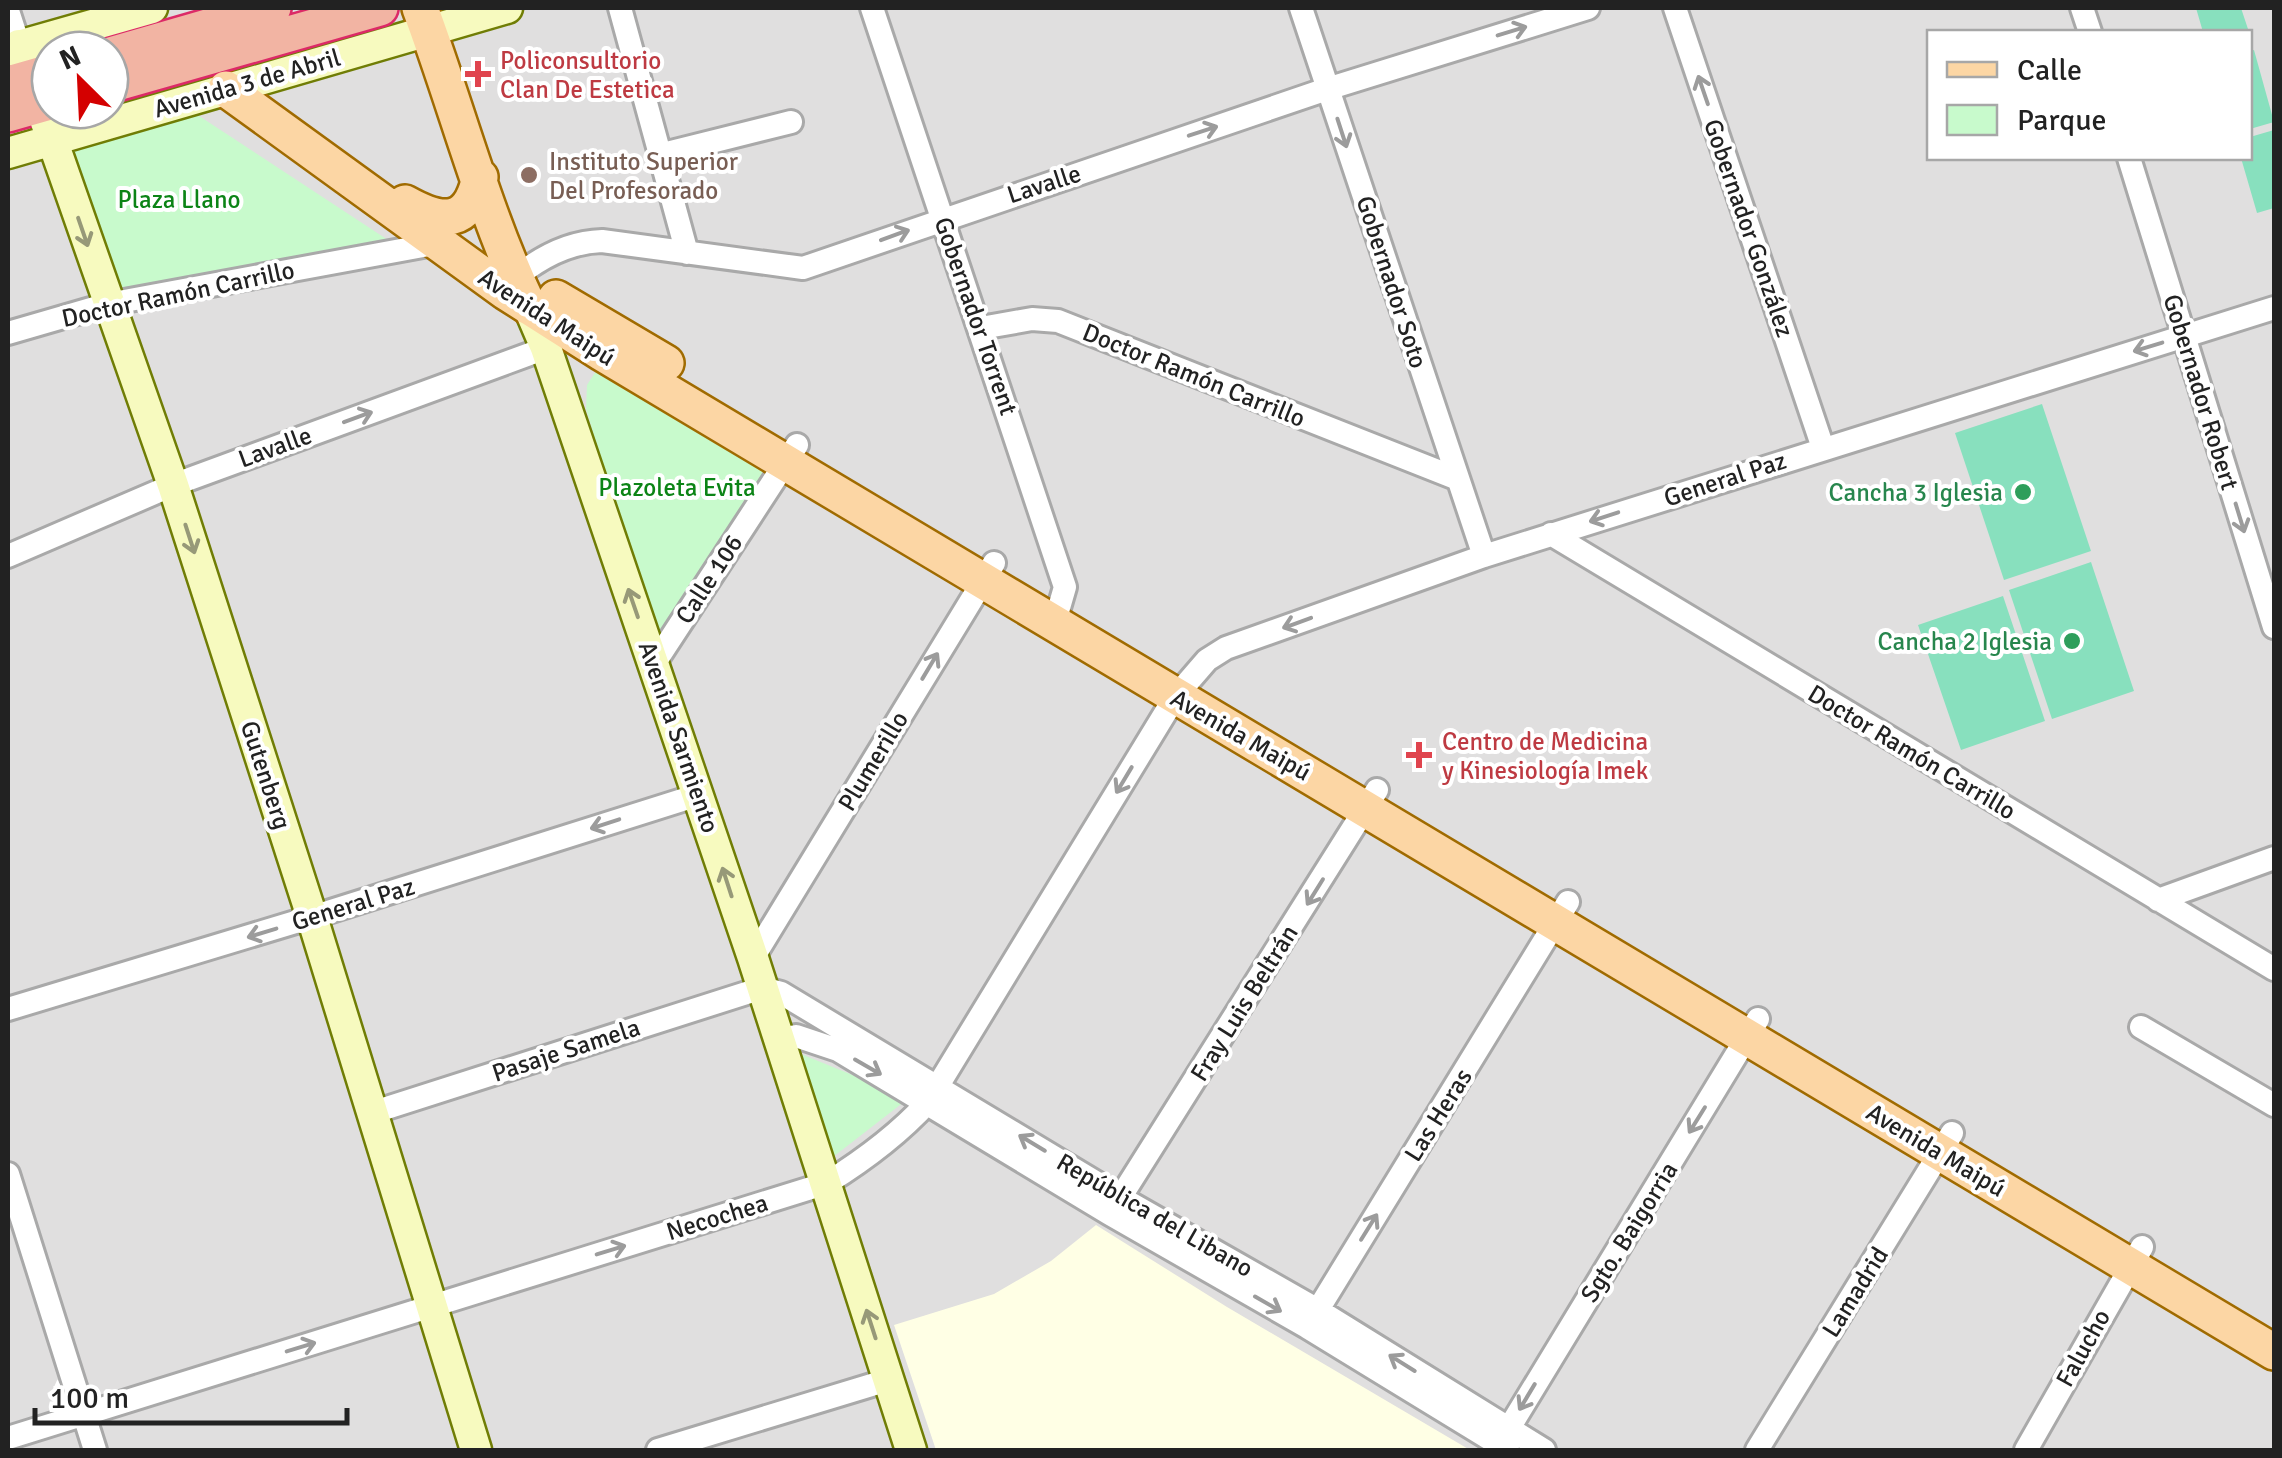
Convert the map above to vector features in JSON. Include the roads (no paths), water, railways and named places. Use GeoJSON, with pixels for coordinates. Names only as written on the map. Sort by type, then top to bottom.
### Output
{"type":"FeatureCollection","features":[{"type":"Feature","properties":{"kind":"highway"},"geometry":{"type":"LineString","coordinates":[[130,48],[273,8]]}},
{"type":"Feature","properties":{"kind":"highway","name":"Avenida 3 de Abril"},"geometry":{"type":"LineString","coordinates":[[130,79],[380,8]]}},
{"type":"Feature","properties":{"kind":"main road"},"geometry":{"type":"LineString","coordinates":[[26,81],[152,8]]}},
{"type":"Feature","properties":{"kind":"main road","name":"Avenida 3 de Abril"},"geometry":{"type":"LineString","coordinates":[[8,152],[226,89],[424,19],[507,8]]}},
{"type":"Feature","properties":{"kind":"main road","name":"Avenida Sarmiento"},"geometry":{"type":"LineString","coordinates":[[424,19],[480,176],[515,292],[546,348],[654,664],[911,1450]]}},
{"type":"Feature","properties":{"kind":"main road","name":"Gutenberg"},"geometry":{"type":"LineString","coordinates":[[26,81],[51,140],[173,485],[476,1450]]}},
{"type":"Feature","properties":{"kind":"main road","name":"Avenida Maipú"},"geometry":{"type":"LineString","coordinates":[[226,89],[439,243],[515,292],[599,322],[792,454],[1058,614],[2136,1255],[2274,1326]]}},
{"type":"Feature","properties":{"kind":"main road"},"geometry":{"type":"LineString","coordinates":[[300,143],[430,216],[442,219],[469,206],[480,176]]}},
{"type":"Feature","properties":{"kind":"main road","name":"Avenida Maipú"},"geometry":{"type":"LineString","coordinates":[[2136,1255],[2274,1352]]}},
{"type":"Feature","properties":{"kind":"street"},"geometry":{"type":"LineString","coordinates":[[620,8],[687,254]]}},
{"type":"Feature","properties":{"kind":"street","name":"Gobernador Torrent"},"geometry":{"type":"LineString","coordinates":[[872,8],[1065,587],[1058,614]]}},
{"type":"Feature","properties":{"kind":"street","name":"Gobernador Soto"},"geometry":{"type":"LineString","coordinates":[[1301,8],[1484,556]]}},
{"type":"Feature","properties":{"kind":"street","name":"Lavalle"},"geometry":{"type":"LineString","coordinates":[[515,292],[557,250],[579,242],[602,241],[803,268],[1328,89],[1588,8]]}},
{"type":"Feature","properties":{"kind":"street","name":"Gobernador González"},"geometry":{"type":"LineString","coordinates":[[1675,8],[1823,448]]}},
{"type":"Feature","properties":{"kind":"street"},"geometry":{"type":"LineString","coordinates":[[8,12],[26,81]]}},
{"type":"Feature","properties":{"kind":"street"},"geometry":{"type":"LineString","coordinates":[[660,155],[791,122]]}},
{"type":"Feature","properties":{"kind":"street","name":"Gobernador Robert"},"geometry":{"type":"LineString","coordinates":[[2130,160],[2270,601],[2274,627]]}},
{"type":"Feature","properties":{"kind":"street","name":"Doctor Ramón Carrillo"},"geometry":{"type":"LineString","coordinates":[[8,333],[108,304],[439,243]]}},
{"type":"Feature","properties":{"kind":"street","name":"General Paz"},"geometry":{"type":"LineString","coordinates":[[1182,688],[1208,660],[1226,648],[1484,556],[2274,308]]}},
{"type":"Feature","properties":{"kind":"street","name":"Doctor Ramón Carrillo"},"geometry":{"type":"LineString","coordinates":[[981,328],[1032,319],[1058,321],[1458,480]]}},
{"type":"Feature","properties":{"kind":"street","name":"Lavalle"},"geometry":{"type":"LineString","coordinates":[[8,556],[173,485],[546,348]]}},
{"type":"Feature","properties":{"kind":"street","name":"Calle 106"},"geometry":{"type":"LineString","coordinates":[[654,664],[792,454]]}},
{"type":"Feature","properties":{"kind":"street","name":"Doctor Ramón Carrillo"},"geometry":{"type":"LineString","coordinates":[[1551,534],[2274,969]]}},
{"type":"Feature","properties":{"kind":"street","name":"Plumerillo"},"geometry":{"type":"LineString","coordinates":[[752,958],[988,572]]}},
{"type":"Feature","properties":{"kind":"street","name":"Necochea"},"geometry":{"type":"LineString","coordinates":[[8,1438],[826,1182],[860,1162],[906,1127],[933,1094],[1182,688]]}},
{"type":"Feature","properties":{"kind":"street","name":"General Paz"},"geometry":{"type":"LineString","coordinates":[[8,1010],[312,918],[698,794]]}},
{"type":"Feature","properties":{"kind":"street","name":"Fray Luis Beltrán"},"geometry":{"type":"LineString","coordinates":[[1115,1205],[1372,800]]}},
{"type":"Feature","properties":{"kind":"street"},"geometry":{"type":"LineString","coordinates":[[2158,900],[2274,858]]}},
{"type":"Feature","properties":{"kind":"street","name":"Las Heras"},"geometry":{"type":"LineString","coordinates":[[1313,1318],[1562,912]]}},
{"type":"Feature","properties":{"kind":"street","name":"República del Libano"},"geometry":{"type":"LineString","coordinates":[[762,988],[781,993],[933,1094],[1115,1205],[1313,1318],[1505,1442],[1544,1450]]}},
{"type":"Feature","properties":{"kind":"street","name":"Pasaje Samela"},"geometry":{"type":"LineString","coordinates":[[371,1112],[762,988]]}},
{"type":"Feature","properties":{"kind":"street"},"geometry":{"type":"LineString","coordinates":[[2141,1027],[2274,1105]]}},
{"type":"Feature","properties":{"kind":"street","name":"Sgto. Baigorria"},"geometry":{"type":"LineString","coordinates":[[1505,1442],[1753,1028]]}},
{"type":"Feature","properties":{"kind":"street","name":"República del Libano"},"geometry":{"type":"LineString","coordinates":[[778,1039],[796,1036],[838,1050],[933,1094]]}},
{"type":"Feature","properties":{"kind":"street","name":"Lamadrid"},"geometry":{"type":"LineString","coordinates":[[1756,1450],[1946,1143]]}},
{"type":"Feature","properties":{"kind":"street"},"geometry":{"type":"LineString","coordinates":[[8,1174],[95,1450]]}},
{"type":"Feature","properties":{"kind":"street","name":"Falucho"},"geometry":{"type":"LineString","coordinates":[[2026,1450],[2136,1255]]}},
{"type":"Feature","properties":{"kind":"street"},"geometry":{"type":"LineString","coordinates":[[658,1450],[888,1380]]}},
{"type":"Feature","properties":{"kind":"place","name":"Policonsultorio Clan De Estetica"},"geometry":{"type":"Point","coordinates":[478,74]}},
{"type":"Feature","properties":{"kind":"place","name":"Instituto Superior Del Profesorado"},"geometry":{"type":"Point","coordinates":[529,175]}},
{"type":"Feature","properties":{"kind":"place","name":"Cancha 3 Iglesia"},"geometry":{"type":"Point","coordinates":[2023,492]}},
{"type":"Feature","properties":{"kind":"place","name":"Cancha 2 Iglesia"},"geometry":{"type":"Point","coordinates":[2072,641]}},
{"type":"Feature","properties":{"kind":"place","name":"Centro de Medicina y Kinesiología Imek"},"geometry":{"type":"Point","coordinates":[1419,755]}},
{"type":"Feature","properties":{"kind":"park label","name":"Plaza Llano"},"geometry":{"type":"Point","coordinates":[179,199]}},
{"type":"Feature","properties":{"kind":"park label","name":"Plazoleta Evita"},"geometry":{"type":"Point","coordinates":[677,487]}}]}
